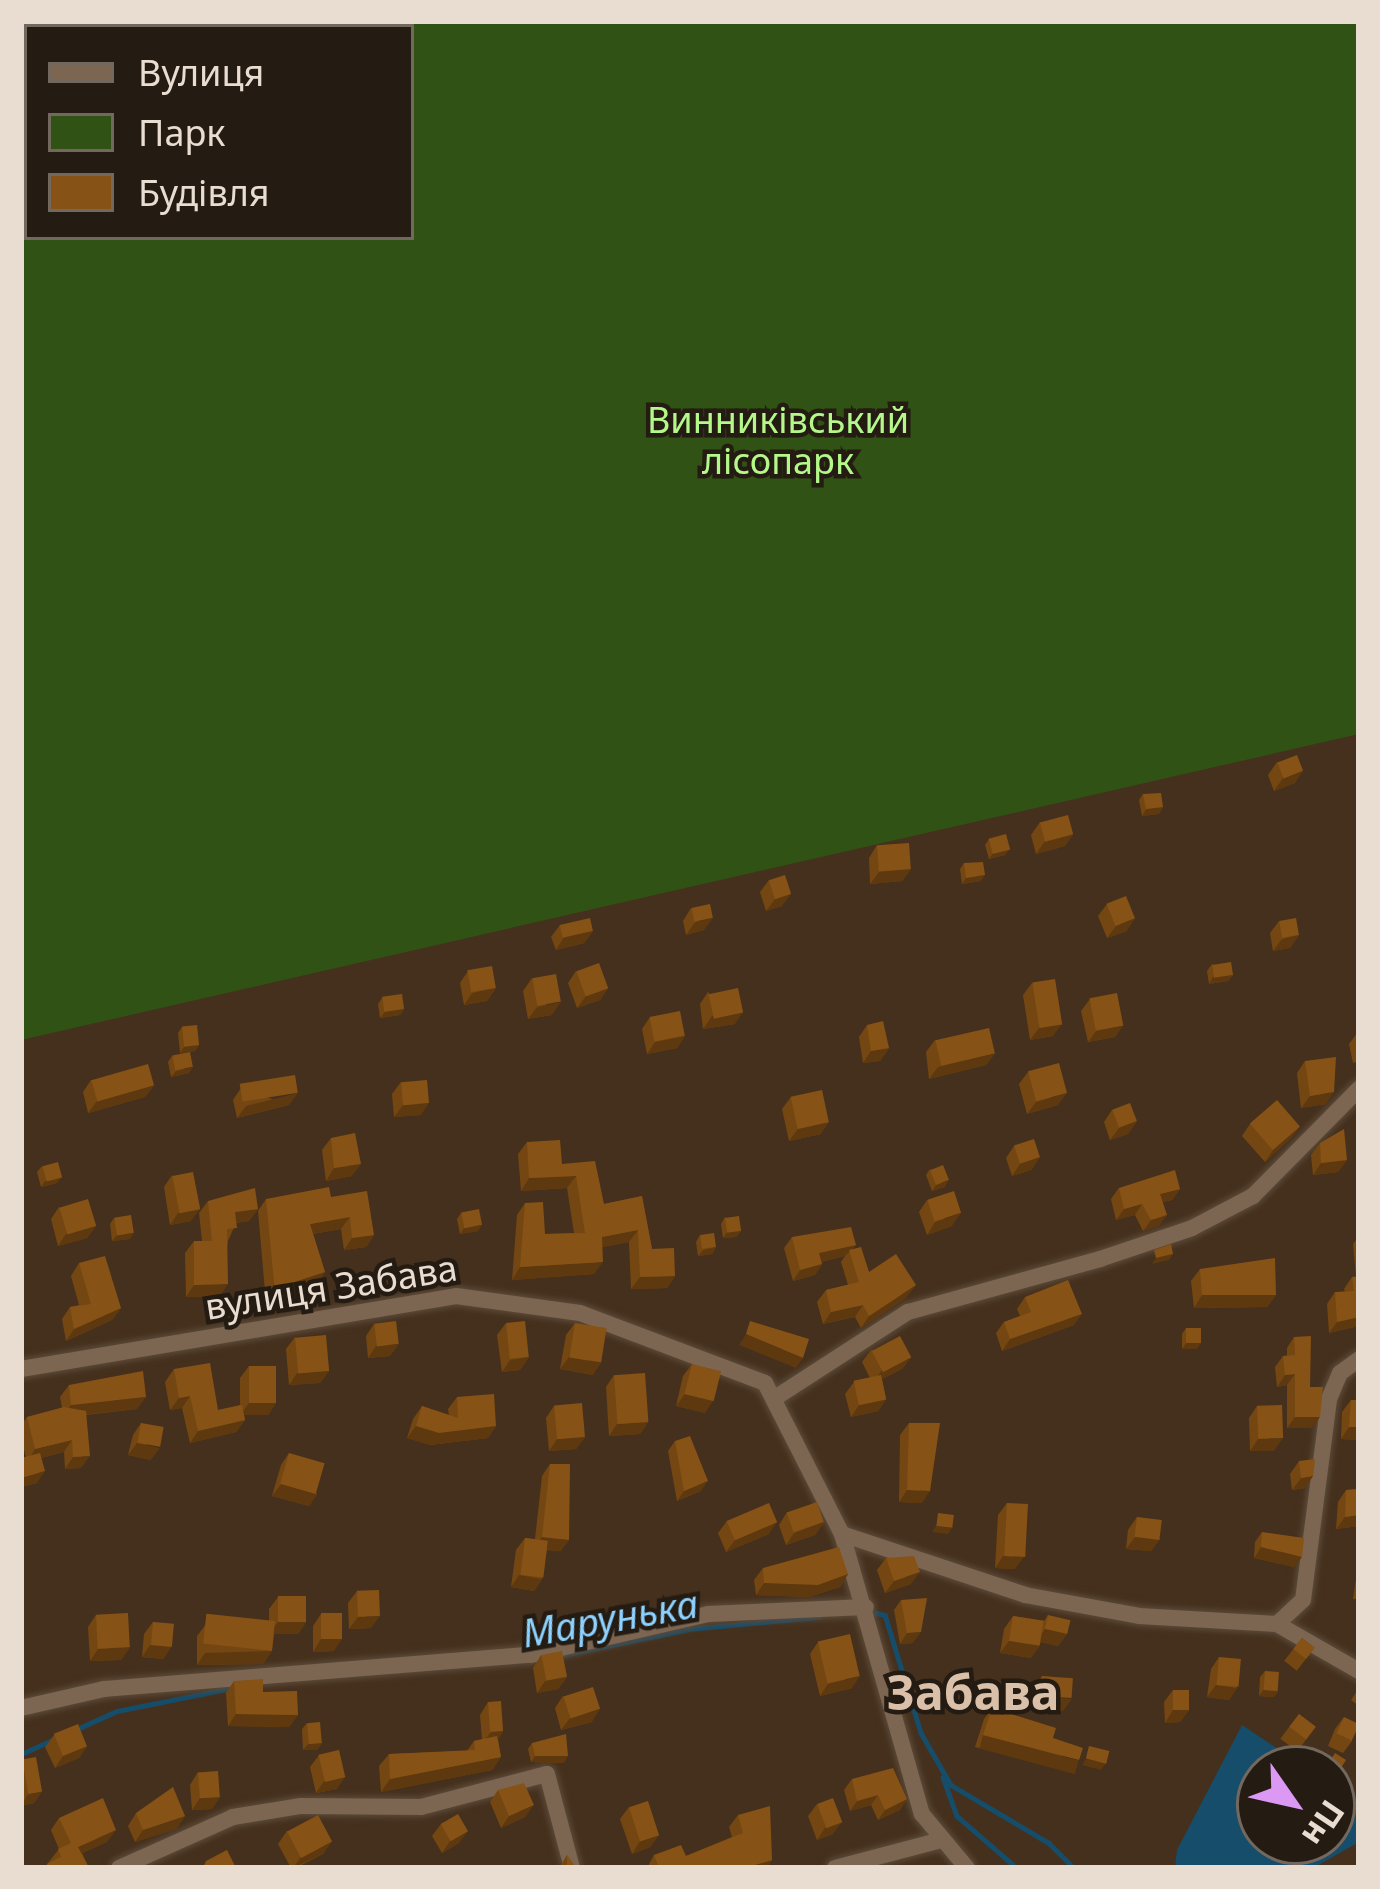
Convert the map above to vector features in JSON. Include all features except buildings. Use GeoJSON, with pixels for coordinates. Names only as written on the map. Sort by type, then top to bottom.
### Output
{"type":"FeatureCollection","features":[{"type":"Feature","properties":{"kind":"street"},"geometry":{"type":"LineString","coordinates":[[967,1868],[938,1841],[901,1749],[868,1614],[842,1534],[778,1396],[908,1312],[1137,1246],[1253,1196],[1359,1089]]}},
{"type":"Feature","properties":{"kind":"street","name":"вулиця Забава"},"geometry":{"type":"LineString","coordinates":[[21,1369],[456,1296],[610,1322],[712,1358],[778,1396]]}},
{"type":"Feature","properties":{"kind":"street"},"geometry":{"type":"LineString","coordinates":[[1277,1624],[1303,1600],[1329,1400],[1340,1373],[1359,1359]]}},
{"type":"Feature","properties":{"kind":"street"},"geometry":{"type":"LineString","coordinates":[[842,1534],[1025,1595],[1139,1616],[1277,1624],[1359,1671]]}},
{"type":"Feature","properties":{"kind":"street"},"geometry":{"type":"LineString","coordinates":[[21,1708],[104,1689],[531,1655],[708,1613],[868,1614]]}},
{"type":"Feature","properties":{"kind":"street"},"geometry":{"type":"LineString","coordinates":[[119,1868],[233,1817],[301,1806],[421,1807],[547,1774],[572,1868]]}},
{"type":"Feature","properties":{"kind":"street"},"geometry":{"type":"LineString","coordinates":[[835,1868],[938,1841]]}},
{"type":"Feature","properties":{"kind":"green space","name":"Винниківський лісопарк"},"geometry":{"type":"Polygon","coordinates":[[[21,21],[1359,21],[1359,734],[21,1040],[21,21]]]}},
{"type":"Feature","properties":{"kind":"water"},"geometry":{"type":"Polygon","coordinates":[[[1242,1725],[1272,1745],[1236,1745],[1236,1865],[1318,1865],[1175,1868],[1177,1850],[1242,1725]]]}},
{"type":"Feature","properties":{"kind":"water"},"geometry":{"type":"Polygon","coordinates":[[[1356,1812],[1359,1814],[1356,1844],[1356,1812]]]}},
{"type":"Feature","properties":{"kind":"waterway","name":"Марунька"},"geometry":{"type":"LineString","coordinates":[[872,1612],[885,1615],[921,1733],[951,1785],[1049,1843],[1074,1868]]}},
{"type":"Feature","properties":{"kind":"waterway","name":"Марунька"},"geometry":{"type":"LineString","coordinates":[[558,1656],[689,1629],[819,1617]]}},
{"type":"Feature","properties":{"kind":"waterway","name":"Марунька"},"geometry":{"type":"LineString","coordinates":[[21,1754],[117,1711],[231,1688]]}},
{"type":"Feature","properties":{"kind":"waterway"},"geometry":{"type":"LineString","coordinates":[[943,1777],[957,1816],[1017,1868]]}},
{"type":"Feature","properties":{"kind":"district","name":"Забава"},"geometry":{"type":"Point","coordinates":[973,1692]}}]}
